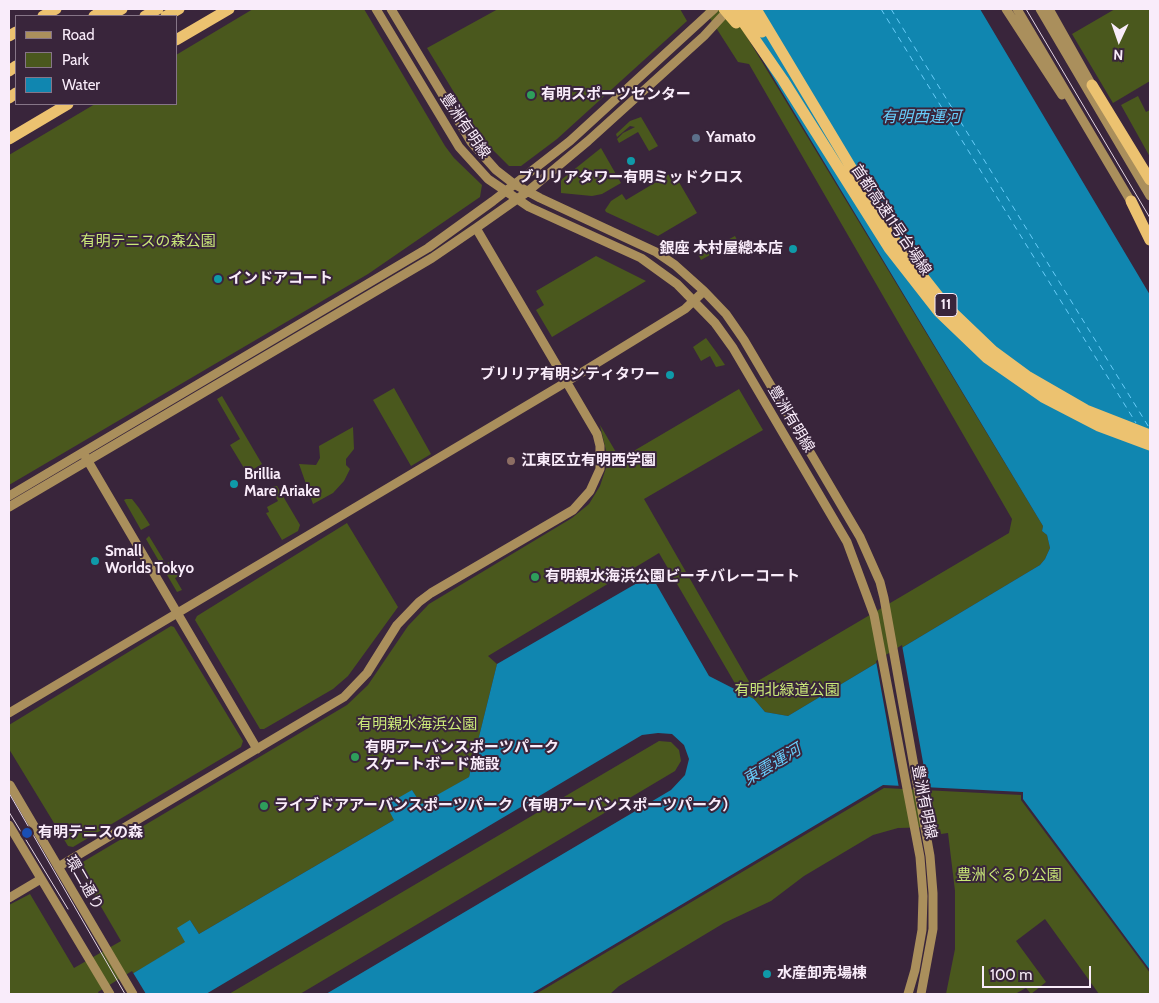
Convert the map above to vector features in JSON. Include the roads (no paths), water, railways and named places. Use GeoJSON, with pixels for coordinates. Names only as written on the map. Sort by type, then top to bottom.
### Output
{"type":"FeatureCollection","features":[{"type":"Feature","properties":{"kind":"highway"},"geometry":{"type":"LineString","coordinates":[[45,15],[56,9]]}},
{"type":"Feature","properties":{"kind":"highway"},"geometry":{"type":"LineString","coordinates":[[147,15],[158,9]]}},
{"type":"Feature","properties":{"kind":"highway"},"geometry":{"type":"LineString","coordinates":[[178,39],[229,9]]}},
{"type":"Feature","properties":{"kind":"highway","name":"11"},"geometry":{"type":"LineString","coordinates":[[724,9],[784,80]]}},
{"type":"Feature","properties":{"kind":"highway","name":"11"},"geometry":{"type":"LineString","coordinates":[[734,9],[784,80]]}},
{"type":"Feature","properties":{"kind":"highway","name":"11"},"geometry":{"type":"LineString","coordinates":[[745,9],[810,101]]}},
{"type":"Feature","properties":{"kind":"highway","name":"11"},"geometry":{"type":"LineString","coordinates":[[756,9],[810,101]]}},
{"type":"Feature","properties":{"kind":"highway","name":"首都高速11号台場線"},"geometry":{"type":"LineString","coordinates":[[784,80],[900,263],[922,294],[953,327],[987,358],[1043,396],[1099,426],[1150,445]]}},
{"type":"Feature","properties":{"kind":"highway"},"geometry":{"type":"LineString","coordinates":[[1092,85],[1146,182]]}},
{"type":"Feature","properties":{"kind":"highway","name":"首都高速11号台場線"},"geometry":{"type":"LineString","coordinates":[[810,101],[897,244],[930,288],[960,321],[993,351],[1047,388],[1095,414],[1150,435]]}},
{"type":"Feature","properties":{"kind":"highway"},"geometry":{"type":"LineString","coordinates":[[9,139],[66,105]]}},
{"type":"Feature","properties":{"kind":"highway"},"geometry":{"type":"LineString","coordinates":[[1131,201],[1150,240]]}},
{"type":"Feature","properties":{"kind":"street","name":"豊洲有明線"},"geometry":{"type":"LineString","coordinates":[[376,9],[459,147],[488,179],[516,200],[641,258],[677,284],[715,323],[738,356],[838,526],[864,584],[874,615],[916,830],[922,879],[923,913],[920,947],[908,994]]}},
{"type":"Feature","properties":{"kind":"street","name":"豊洲有明線"},"geometry":{"type":"LineString","coordinates":[[391,9],[471,142],[486,160],[514,184],[527,192],[656,252],[675,265],[704,290],[726,314],[744,340],[870,556],[880,582],[887,612],[932,878],[933,929],[921,994]]}},
{"type":"Feature","properties":{"kind":"street"},"geometry":{"type":"LineString","coordinates":[[9,496],[410,260],[504,192],[570,141],[714,9]]}},
{"type":"Feature","properties":{"kind":"street"},"geometry":{"type":"LineString","coordinates":[[9,507],[424,263],[476,228],[527,192],[588,141],[704,36],[729,9]]}},
{"type":"Feature","properties":{"kind":"street"},"geometry":{"type":"LineString","coordinates":[[1006,9],[1059,85],[1150,233]]}},
{"type":"Feature","properties":{"kind":"street"},"geometry":{"type":"LineString","coordinates":[[1018,9],[1059,85]]}},
{"type":"Feature","properties":{"kind":"street"},"geometry":{"type":"LineString","coordinates":[[1040,9],[1092,85]]}},
{"type":"Feature","properties":{"kind":"street"},"geometry":{"type":"LineString","coordinates":[[1044,9],[1146,182],[1150,196]]}},
{"type":"Feature","properties":{"kind":"street"},"geometry":{"type":"LineString","coordinates":[[1049,9],[1082,73]]}},
{"type":"Feature","properties":{"kind":"street"},"geometry":{"type":"LineString","coordinates":[[58,867],[344,697],[367,673],[397,625],[425,597],[573,510],[585,500],[598,475],[600,446],[590,421],[476,228]]}},
{"type":"Feature","properties":{"kind":"street"},"geometry":{"type":"LineString","coordinates":[[9,713],[568,381],[695,301],[704,290]]}},
{"type":"Feature","properties":{"kind":"street"},"geometry":{"type":"LineString","coordinates":[[82,452],[178,611],[257,749]]}},
{"type":"Feature","properties":{"kind":"street"},"geometry":{"type":"LineString","coordinates":[[864,584],[869,583],[873,579],[869,566],[870,556]]}},
{"type":"Feature","properties":{"kind":"street","name":"環二通り"},"geometry":{"type":"LineString","coordinates":[[10,785],[133,994]]}},
{"type":"Feature","properties":{"kind":"street"},"geometry":{"type":"LineString","coordinates":[[9,825],[110,994]]}},
{"type":"Feature","properties":{"kind":"street"},"geometry":{"type":"LineString","coordinates":[[9,898],[42,880]]}},
{"type":"Feature","properties":{"kind":"water"},"geometry":{"type":"Polygon","coordinates":[[[732,9],[980,9],[1150,295],[1150,970],[1023,799],[1023,792],[883,785],[531,994],[326,994],[671,790],[685,775],[689,759],[684,745],[672,734],[658,733],[642,735],[206,994],[99,994],[185,942],[177,928],[190,920],[199,934],[394,820],[386,805],[412,790],[421,804],[469,777],[497,664],[651,575],[709,676],[754,699],[765,712],[788,716],[1040,565],[1045,559],[1050,548],[1047,535],[1042,531],[1043,526],[732,9]]]}},
{"type":"Feature","properties":{"kind":"tram line"},"geometry":{"type":"LineString","coordinates":[[1026,9],[1150,218]]}},
{"type":"Feature","properties":{"kind":"tram line"},"geometry":{"type":"LineString","coordinates":[[9,793],[125,994]]}},
{"type":"Feature","properties":{"kind":"tram line"},"geometry":{"type":"LineString","coordinates":[[9,812],[68,909]]}},
{"type":"Feature","properties":{"kind":"place","name":"有明スポーツセンター"},"geometry":{"type":"Point","coordinates":[531,95]}},
{"type":"Feature","properties":{"kind":"place","name":"Yamato"},"geometry":{"type":"Point","coordinates":[696,138]}},
{"type":"Feature","properties":{"kind":"place","name":"ブリリアタワー有明ミッドクロス"},"geometry":{"type":"Point","coordinates":[631,161]}},
{"type":"Feature","properties":{"kind":"place","name":"銀座 木村屋總本店"},"geometry":{"type":"Point","coordinates":[793,249]}},
{"type":"Feature","properties":{"kind":"place","name":"インドアコート"},"geometry":{"type":"Point","coordinates":[218,279]}},
{"type":"Feature","properties":{"kind":"place","name":"ブリリア有明シティタワー"},"geometry":{"type":"Point","coordinates":[670,375]}},
{"type":"Feature","properties":{"kind":"place","name":"江東区立有明西学園"},"geometry":{"type":"Point","coordinates":[511,461]}},
{"type":"Feature","properties":{"kind":"place","name":"Brillia Mare Ariake"},"geometry":{"type":"Point","coordinates":[234,484]}},
{"type":"Feature","properties":{"kind":"place","name":"Small Worlds Tokyo"},"geometry":{"type":"Point","coordinates":[95,561]}},
{"type":"Feature","properties":{"kind":"place","name":"有明親水海浜公園ビーチバレーコート"},"geometry":{"type":"Point","coordinates":[535,577]}},
{"type":"Feature","properties":{"kind":"place","name":"有明アーバンスポーツパーク スケートボード施設"},"geometry":{"type":"Point","coordinates":[355,757]}},
{"type":"Feature","properties":{"kind":"place","name":"ライブドアアーバンスポーツパーク（有明アーバンスポーツパーク）"},"geometry":{"type":"Point","coordinates":[264,806]}},
{"type":"Feature","properties":{"kind":"place","name":"有明テニスの森"},"geometry":{"type":"Point","coordinates":[27,833]}},
{"type":"Feature","properties":{"kind":"place","name":"水産卸売場棟"},"geometry":{"type":"Point","coordinates":[767,974]}},
{"type":"Feature","properties":{"kind":"water label","name":"有明西運河"},"geometry":{"type":"Point","coordinates":[921,117]}},
{"type":"Feature","properties":{"kind":"water label","name":"東雲運河"},"geometry":{"type":"Point","coordinates":[772,765]}},
{"type":"Feature","properties":{"kind":"park label","name":"有明テニスの森公園"},"geometry":{"type":"Point","coordinates":[148,242]}},
{"type":"Feature","properties":{"kind":"park label","name":"有明北緑道公園"},"geometry":{"type":"Point","coordinates":[787,691]}},
{"type":"Feature","properties":{"kind":"park label","name":"有明親水海浜公園"},"geometry":{"type":"Point","coordinates":[417,725]}},
{"type":"Feature","properties":{"kind":"park label","name":"豊洲ぐるり公園"},"geometry":{"type":"Point","coordinates":[1009,876]}}]}
